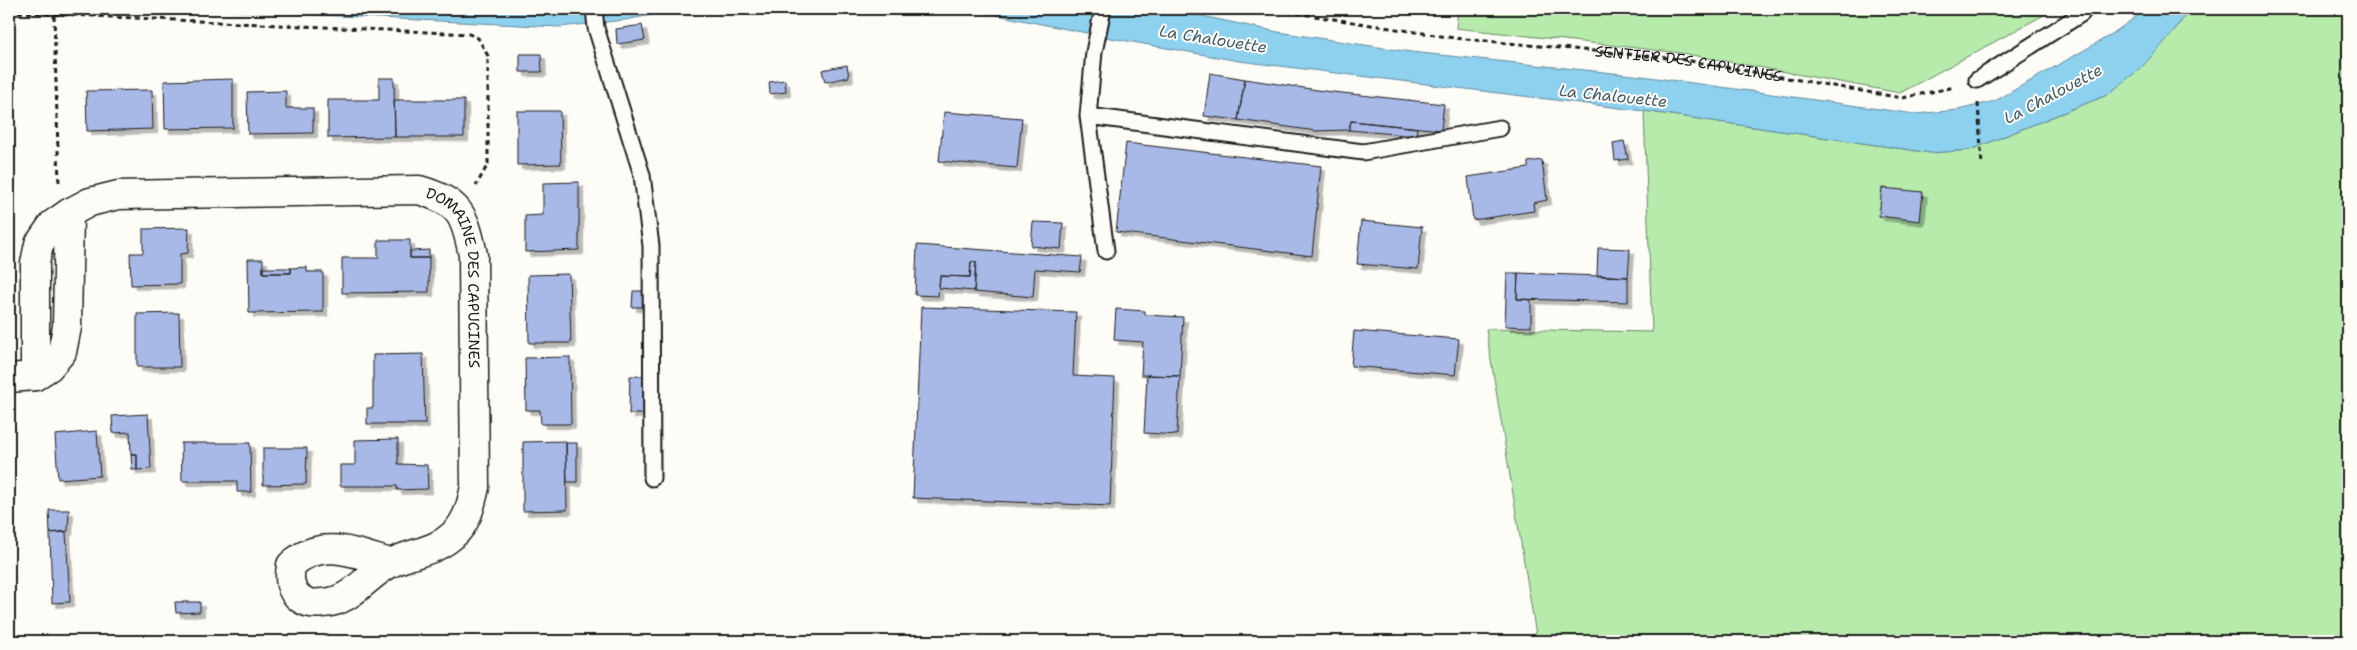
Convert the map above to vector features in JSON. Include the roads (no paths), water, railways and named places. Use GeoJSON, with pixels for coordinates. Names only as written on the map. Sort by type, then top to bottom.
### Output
{"type":"FeatureCollection","features":[{"type":"Feature","properties":{"kind":"street","name":"DOMAINE DES CAPUCINES"},"geometry":{"type":"LineString","coordinates":[[9,378],[36,376],[35,263],[39,244],[54,224],[69,213],[90,202],[118,195],[419,190],[442,196],[458,210],[467,228],[473,256],[475,487],[469,514],[454,535],[434,549],[390,563]]}},
{"type":"Feature","properties":{"kind":"lane"},"geometry":{"type":"LineString","coordinates":[[594,9],[596,28],[642,175],[651,246],[652,478]]}},
{"type":"Feature","properties":{"kind":"lane"},"geometry":{"type":"LineString","coordinates":[[1102,9],[1094,52],[1088,116],[1106,251]]}},
{"type":"Feature","properties":{"kind":"lane"},"geometry":{"type":"LineString","coordinates":[[1977,80],[2081,14],[2085,9]]}},
{"type":"Feature","properties":{"kind":"lane"},"geometry":{"type":"LineString","coordinates":[[1088,116],[1363,152],[1500,128]]}},
{"type":"Feature","properties":{"kind":"water"},"geometry":{"type":"Polygon","coordinates":[[[200,9],[683,9],[625,20],[559,27],[200,9]]]}},
{"type":"Feature","properties":{"kind":"water","name":"La Chalouette"},"geometry":{"type":"Polygon","coordinates":[[[967,9],[1169,9],[1278,32],[1411,52],[1642,76],[1915,114],[1958,110],[1995,101],[2109,36],[2140,14],[2142,9],[2190,9],[2170,36],[2141,68],[2107,95],[1970,150],[1931,153],[1644,111],[1239,61],[967,9]]]}}]}
